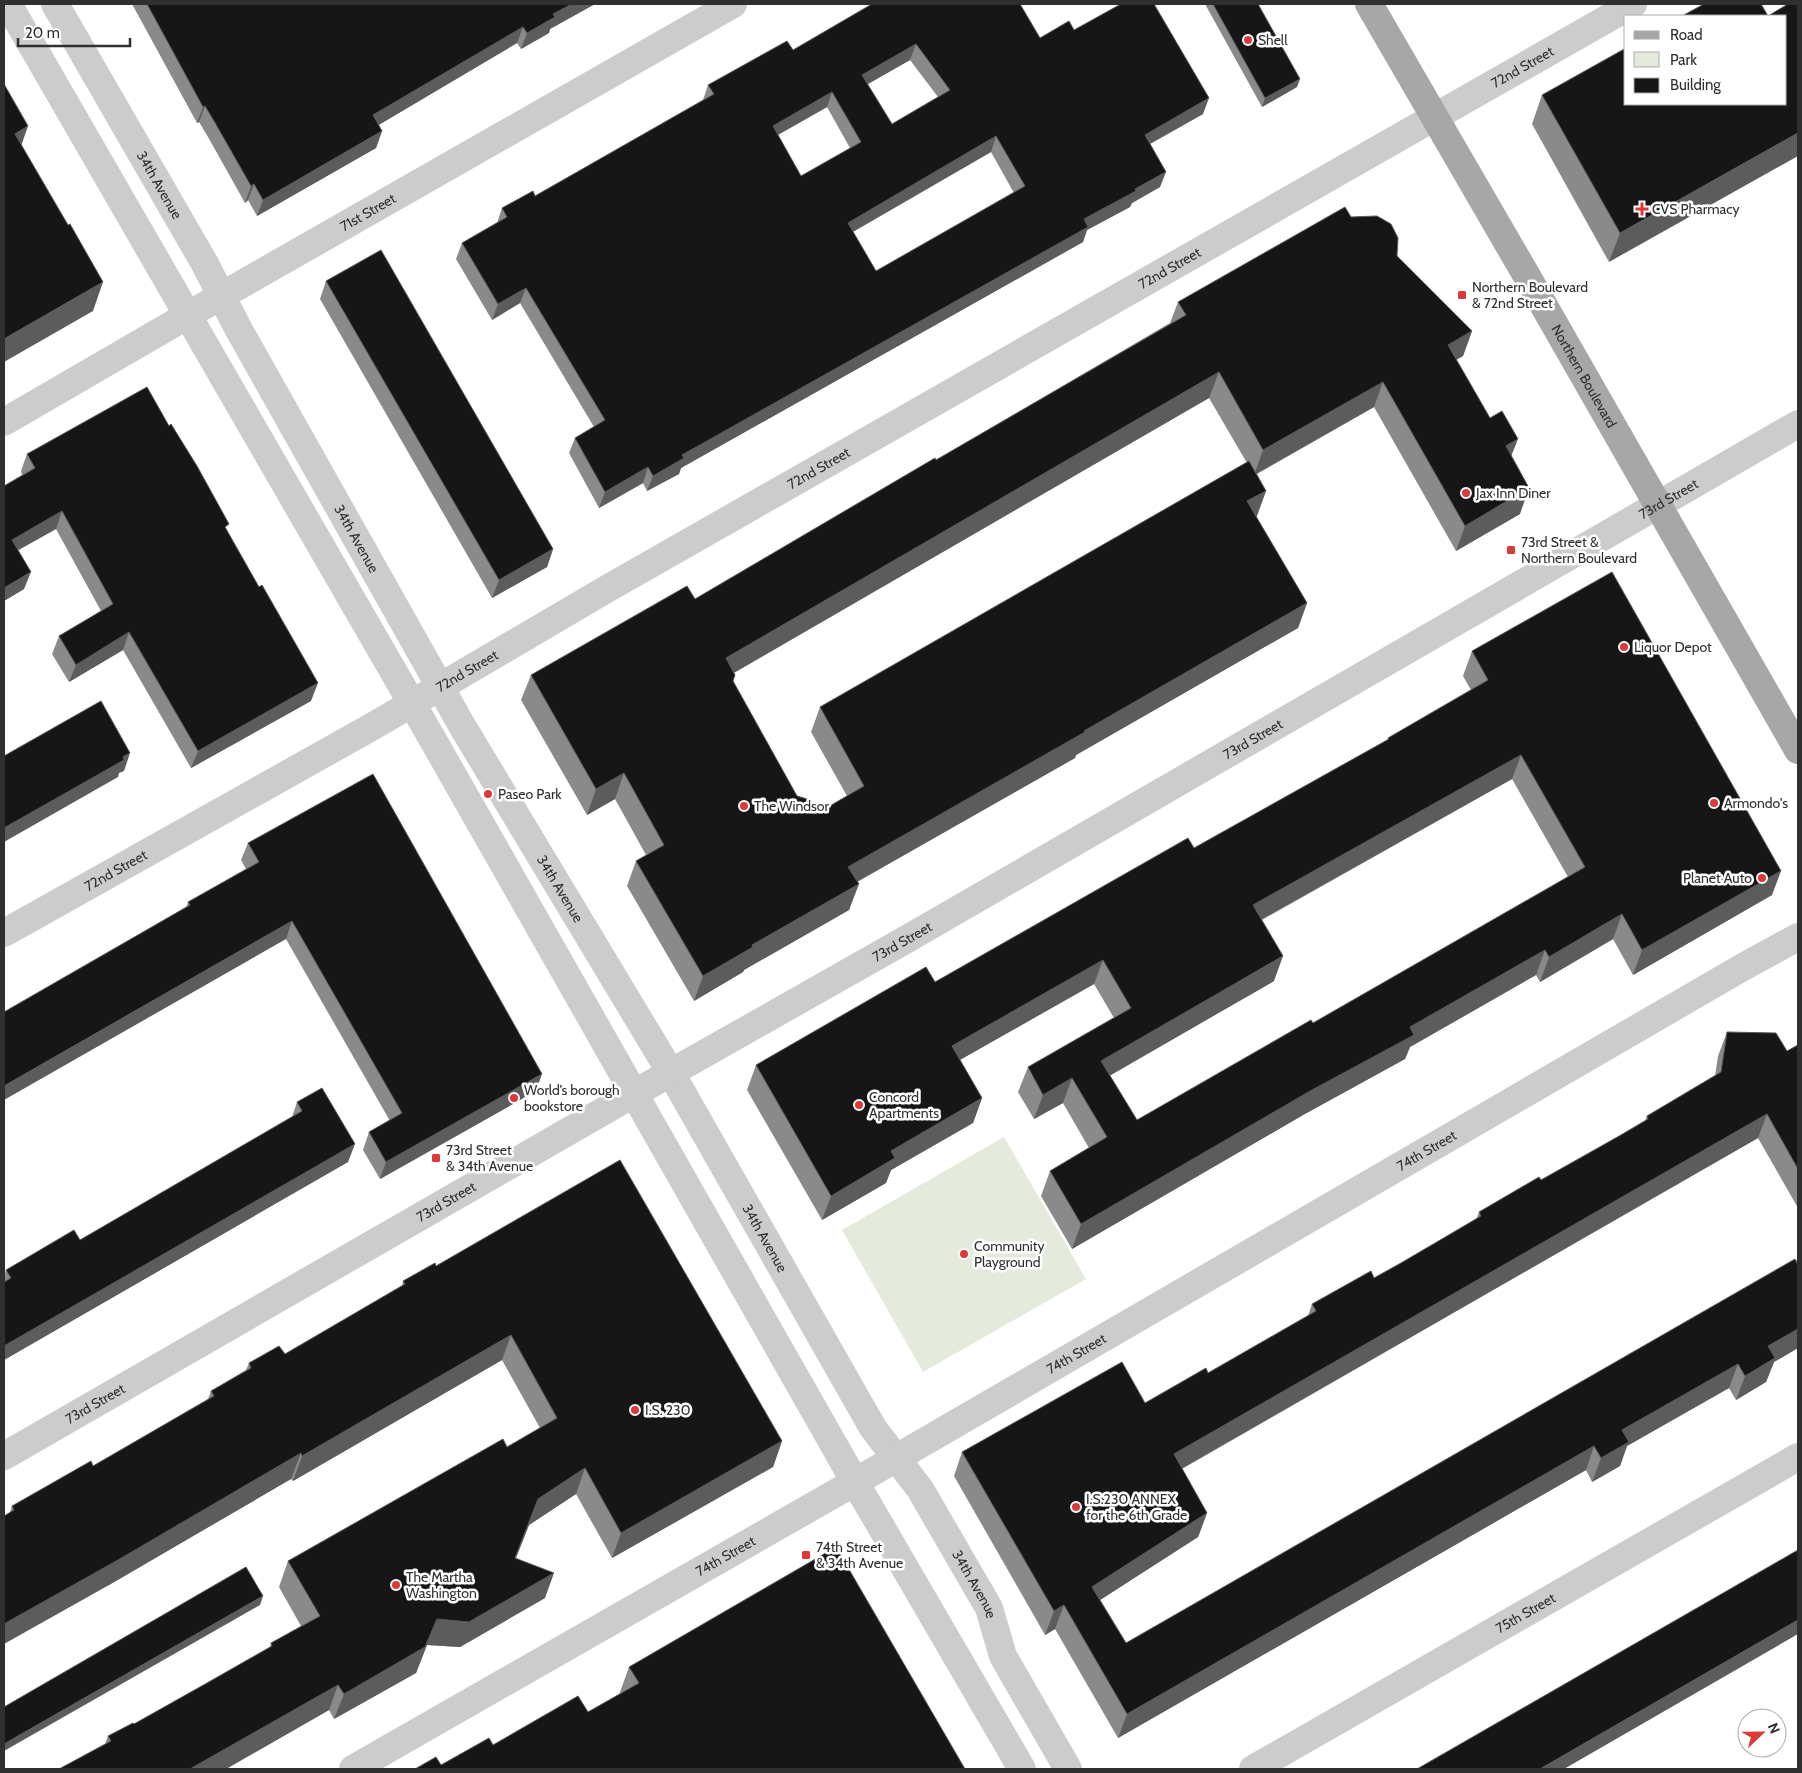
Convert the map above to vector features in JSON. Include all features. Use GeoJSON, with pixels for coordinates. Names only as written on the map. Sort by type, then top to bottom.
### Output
{"type":"FeatureCollection","features":[{"type":"Feature","properties":{"kind":"main road","name":"Northern Boulevard"},"geometry":{"type":"LineString","coordinates":[[1369,4],[1798,750]]}},
{"type":"Feature","properties":{"kind":"street"},"geometry":{"type":"LineString","coordinates":[[8,4],[635,1093],[855,1482],[1022,1769]]}},
{"type":"Feature","properties":{"kind":"street","name":"34th Avenue"},"geometry":{"type":"LineString","coordinates":[[55,4],[205,264],[221,296],[440,687],[671,1073],[873,1428],[920,1489],[989,1608],[1003,1656],[1068,1769]]}},
{"type":"Feature","properties":{"kind":"street","name":"71st Street"},"geometry":{"type":"LineString","coordinates":[[4,422],[733,4]]}},
{"type":"Feature","properties":{"kind":"street","name":"72nd Street"},"geometry":{"type":"LineString","coordinates":[[4,933],[440,687],[675,550],[1633,4]]}},
{"type":"Feature","properties":{"kind":"street","name":"73rd Street"},"geometry":{"type":"LineString","coordinates":[[4,1456],[635,1093],[907,939],[1798,424]]}},
{"type":"Feature","properties":{"kind":"street","name":"74th Street"},"geometry":{"type":"LineString","coordinates":[[353,1769],[855,1482],[1743,967],[1798,937]]}},
{"type":"Feature","properties":{"kind":"street","name":"75th Street"},"geometry":{"type":"LineString","coordinates":[[1254,1769],[1798,1456]]}},
{"type":"Feature","properties":{"kind":"green space","name":"Community Playground"},"geometry":{"type":"Polygon","coordinates":[[[1004,1137],[1086,1279],[923,1372],[842,1230],[1004,1137]]]}},
{"type":"Feature","properties":{"kind":"building"},"geometry":{"type":"Polygon","coordinates":[[[147,4],[572,4],[553,14],[555,17],[527,33],[523,27],[373,115],[382,131],[263,200],[254,184],[251,186],[205,106],[203,107],[147,4]]]}},
{"type":"Feature","properties":{"kind":"building"},"geometry":{"type":"Polygon","coordinates":[[[872,4],[1020,4],[1040,38],[1069,21],[1074,30],[1121,4],[1154,4],[1209,98],[1145,135],[1166,172],[1135,189],[1136,191],[1084,219],[1088,227],[682,455],[684,458],[653,476],[648,467],[605,492],[575,438],[605,420],[526,288],[498,304],[462,243],[507,217],[502,208],[533,191],[535,196],[714,94],[708,85],[787,41],[793,50],[872,4]],[[916,44],[862,75],[892,124],[950,90],[916,44]],[[832,92],[773,126],[801,176],[861,142],[832,92]],[[996,136],[848,223],[876,271],[1025,186],[996,136]]]}},
{"type":"Feature","properties":{"kind":"building","name":"Shell"},"geometry":{"type":"Polygon","coordinates":[[[1213,4],[1258,4],[1300,79],[1265,98],[1213,4]]]}},
{"type":"Feature","properties":{"kind":"building"},"geometry":{"type":"Polygon","coordinates":[[[1704,4],[1761,4],[1767,15],[1684,15],[1704,4]]]}},
{"type":"Feature","properties":{"kind":"building","name":"CVS Pharmacy"},"geometry":{"type":"Polygon","coordinates":[[[1788,4],[1798,4],[1798,133],[1620,233],[1542,95],[1624,49],[1624,105],[1787,105],[1787,15],[1770,15],[1788,4]]]}},
{"type":"Feature","properties":{"kind":"building"},"geometry":{"type":"Polygon","coordinates":[[[4,84],[28,126],[15,134],[103,282],[4,339],[4,84]]]}},
{"type":"Feature","properties":{"kind":"building"},"geometry":{"type":"Polygon","coordinates":[[[1345,207],[1351,217],[1377,216],[1391,224],[1398,238],[1397,256],[1472,331],[1448,345],[1490,418],[1502,411],[1518,439],[1506,446],[1529,488],[1465,526],[1383,382],[1263,450],[1219,372],[726,658],[735,675],[733,681],[797,796],[807,799],[816,814],[864,786],[820,707],[1249,461],[1266,491],[1247,501],[1307,603],[848,867],[859,884],[752,945],[753,947],[703,976],[636,861],[664,845],[624,773],[596,789],[531,675],[687,586],[695,599],[935,458],[936,460],[1186,315],[1178,302],[1345,207]]]}},
{"type":"Feature","properties":{"kind":"building"},"geometry":{"type":"Polygon","coordinates":[[[381,250],[553,549],[499,580],[326,281],[381,250]]]}},
{"type":"Feature","properties":{"kind":"building"},"geometry":{"type":"Polygon","coordinates":[[[147,387],[169,426],[171,424],[197,466],[229,524],[225,527],[259,587],[262,585],[318,683],[198,751],[129,632],[76,665],[59,636],[113,604],[62,511],[12,540],[31,572],[4,588],[4,486],[35,468],[27,454],[147,387]]]}},
{"type":"Feature","properties":{"kind":"building"},"geometry":{"type":"Polygon","coordinates":[[[1612,572],[1781,871],[1642,950],[1622,914],[1549,957],[1545,950],[1410,1027],[1414,1035],[1312,1090],[1081,1224],[1050,1171],[1107,1137],[1072,1078],[1043,1095],[1028,1067],[1131,1008],[1103,960],[952,1046],[982,1098],[891,1151],[895,1158],[831,1196],[756,1065],[926,967],[935,982],[1188,838],[1194,848],[1389,739],[1488,680],[1472,651],[1612,572]],[[1521,755],[1253,905],[1283,956],[1101,1061],[1137,1120],[1311,1020],[1313,1023],[1585,867],[1521,755]]]}},
{"type":"Feature","properties":{"kind":"building"},"geometry":{"type":"Polygon","coordinates":[[[101,701],[130,753],[123,757],[124,760],[4,828],[4,756],[101,701]]]}},
{"type":"Feature","properties":{"kind":"building"},"geometry":{"type":"Polygon","coordinates":[[[373,774],[542,1074],[386,1162],[369,1132],[402,1113],[292,921],[4,1086],[4,1012],[190,905],[188,902],[259,862],[248,843],[373,774]]]}},
{"type":"Feature","properties":{"kind":"building"},"geometry":{"type":"Polygon","coordinates":[[[1727,1032],[1776,1033],[1787,1051],[1798,1045],[1798,1169],[1767,1114],[1174,1454],[1207,1513],[1092,1587],[1126,1643],[1795,1259],[1798,1265],[1798,1329],[1768,1346],[1775,1358],[1745,1376],[1738,1364],[1622,1430],[1629,1442],[1601,1458],[1594,1446],[1127,1714],[1064,1605],[1054,1611],[962,1452],[1122,1362],[1145,1403],[1206,1368],[1208,1373],[1316,1311],[1312,1304],[1371,1271],[1374,1278],[1401,1263],[1481,1216],[1479,1212],[1539,1177],[1541,1180],[1621,1135],[1648,1119],[1647,1116],[1721,1072],[1727,1032]]]}},
{"type":"Feature","properties":{"kind":"building"},"geometry":{"type":"Polygon","coordinates":[[[322,1088],[355,1144],[4,1346],[4,1282],[11,1278],[6,1270],[74,1230],[80,1240],[302,1111],[297,1102],[322,1088]]]}},
{"type":"Feature","properties":{"kind":"building"},"geometry":{"type":"Polygon","coordinates":[[[620,1160],[782,1441],[621,1533],[585,1468],[538,1499],[515,1558],[554,1573],[469,1622],[437,1619],[425,1647],[344,1694],[338,1685],[190,1769],[59,1769],[111,1741],[108,1736],[134,1724],[207,1683],[272,1646],[271,1643],[320,1616],[288,1561],[503,1439],[507,1447],[557,1418],[511,1335],[302,1456],[301,1453],[4,1624],[4,1516],[14,1510],[12,1506],[91,1461],[93,1466],[214,1396],[211,1391],[251,1368],[249,1363],[279,1346],[285,1354],[405,1284],[403,1281],[435,1263],[436,1266],[620,1160]]]}},
{"type":"Feature","properties":{"kind":"building"},"geometry":{"type":"Polygon","coordinates":[[[836,1547],[965,1769],[415,1769],[436,1757],[441,1765],[489,1738],[493,1745],[578,1696],[588,1712],[639,1683],[629,1667],[836,1547]]]}},
{"type":"Feature","properties":{"kind":"building"},"geometry":{"type":"Polygon","coordinates":[[[1798,1550],[1798,1620],[1540,1769],[1417,1769],[1798,1550]]]}},
{"type":"Feature","properties":{"kind":"building"},"geometry":{"type":"Polygon","coordinates":[[[246,1567],[263,1596],[4,1744],[4,1707],[246,1567]]]}},
{"type":"Feature","properties":{"kind":"place","name":"Shell"},"geometry":{"type":"Point","coordinates":[1248,40]}},
{"type":"Feature","properties":{"kind":"place","name":"CVS Pharmacy"},"geometry":{"type":"Point","coordinates":[1642,209]}},
{"type":"Feature","properties":{"kind":"place","name":"Northern Boulevard & 72nd Street"},"geometry":{"type":"Point","coordinates":[1462,295]}},
{"type":"Feature","properties":{"kind":"place","name":"Jax Inn Diner"},"geometry":{"type":"Point","coordinates":[1466,493]}},
{"type":"Feature","properties":{"kind":"place","name":"73rd Street & Northern Boulevard"},"geometry":{"type":"Point","coordinates":[1511,550]}},
{"type":"Feature","properties":{"kind":"place","name":"Liquor Depot"},"geometry":{"type":"Point","coordinates":[1624,647]}},
{"type":"Feature","properties":{"kind":"place","name":"Paseo Park"},"geometry":{"type":"Point","coordinates":[488,794]}},
{"type":"Feature","properties":{"kind":"place","name":"Armondo's"},"geometry":{"type":"Point","coordinates":[1714,803]}},
{"type":"Feature","properties":{"kind":"place","name":"The Windsor"},"geometry":{"type":"Point","coordinates":[744,806]}},
{"type":"Feature","properties":{"kind":"place","name":"Planet Auto"},"geometry":{"type":"Point","coordinates":[1762,878]}},
{"type":"Feature","properties":{"kind":"place","name":"World’s borough bookstore"},"geometry":{"type":"Point","coordinates":[514,1098]}},
{"type":"Feature","properties":{"kind":"place","name":"Concord Apartments"},"geometry":{"type":"Point","coordinates":[859,1105]}},
{"type":"Feature","properties":{"kind":"place","name":"73rd Street & 34th Avenue"},"geometry":{"type":"Point","coordinates":[436,1158]}},
{"type":"Feature","properties":{"kind":"place","name":"Community Playground"},"geometry":{"type":"Point","coordinates":[964,1254]}},
{"type":"Feature","properties":{"kind":"place","name":"I.S. 230"},"geometry":{"type":"Point","coordinates":[635,1410]}},
{"type":"Feature","properties":{"kind":"place","name":"I.S.230 ANNEX for the 6th Grade"},"geometry":{"type":"Point","coordinates":[1076,1507]}},
{"type":"Feature","properties":{"kind":"place","name":"74th Street & 34th Avenue"},"geometry":{"type":"Point","coordinates":[806,1555]}},
{"type":"Feature","properties":{"kind":"place","name":"The Martha Washington"},"geometry":{"type":"Point","coordinates":[396,1585]}}]}
